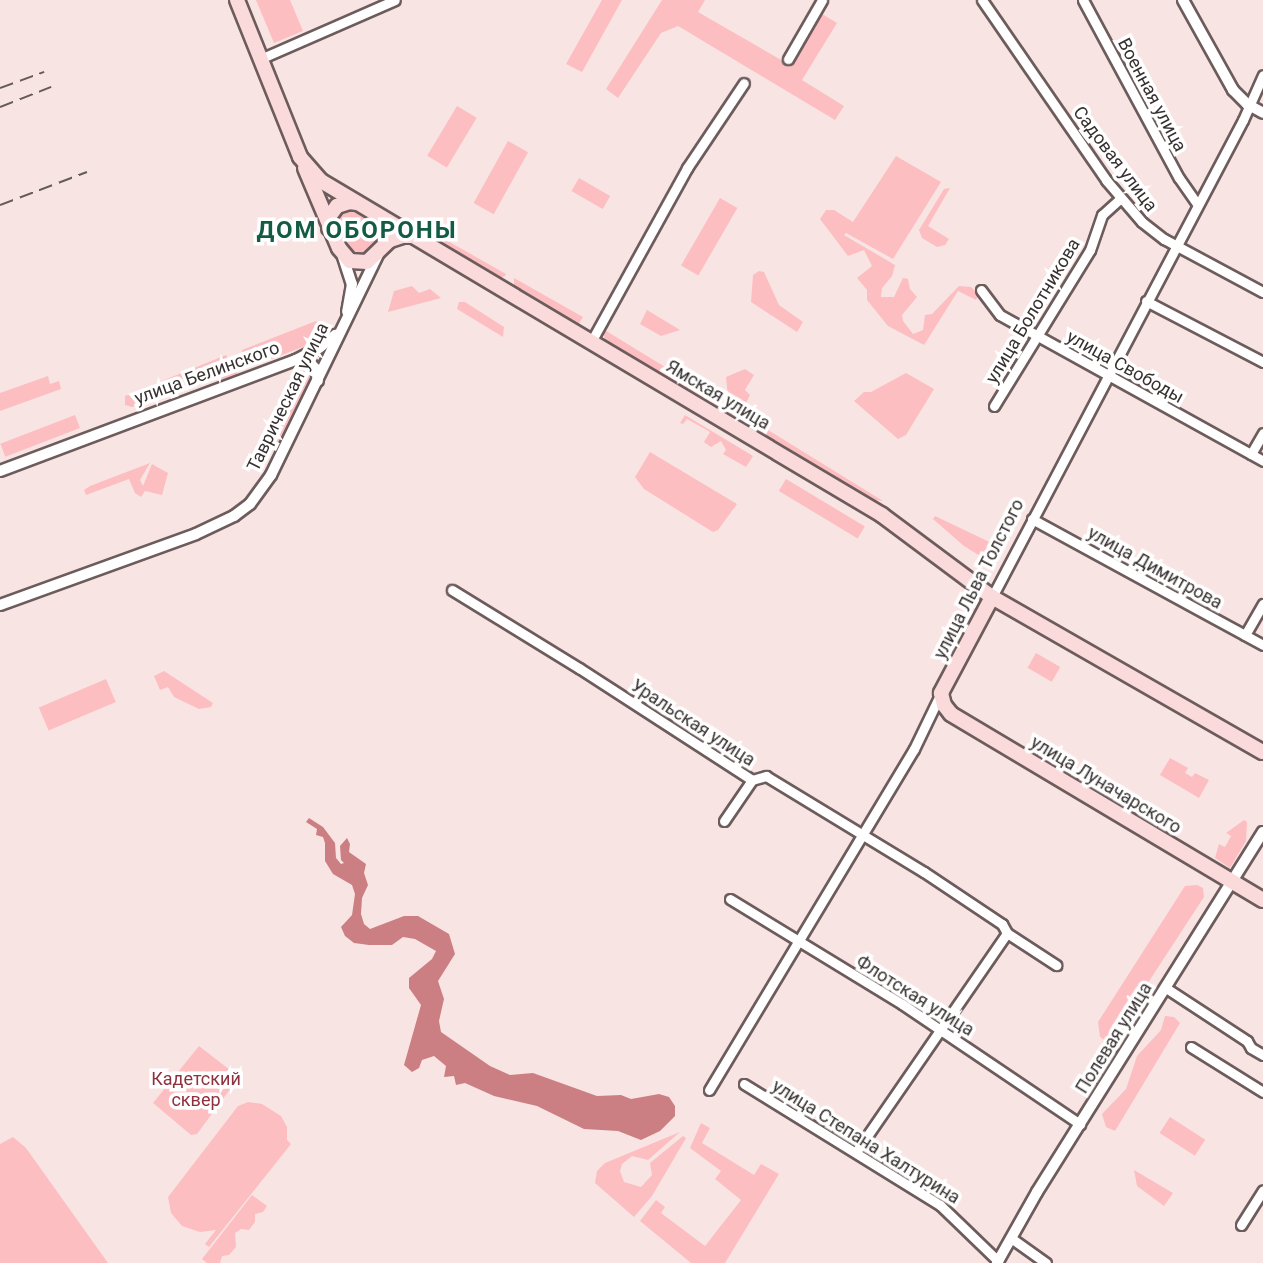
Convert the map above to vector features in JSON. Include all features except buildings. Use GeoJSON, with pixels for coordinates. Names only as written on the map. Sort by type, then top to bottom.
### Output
{"type":"FeatureCollection","features":[{"type":"Feature","properties":{"kind":"main road","name":"Ямская улица"},"geometry":{"type":"LineString","coordinates":[[237,0],[300,157],[321,181],[882,515],[992,597],[1263,752]]}},
{"type":"Feature","properties":{"kind":"main road"},"geometry":{"type":"LineString","coordinates":[[300,157],[330,230],[339,248],[350,261],[361,264],[372,260],[396,237],[414,236]]}},
{"type":"Feature","properties":{"kind":"main road"},"geometry":{"type":"LineString","coordinates":[[330,230],[329,217],[337,206],[349,202],[368,209],[385,230],[381,249]]}},
{"type":"Feature","properties":{"kind":"main road","name":"улица Льва Толстого"},"geometry":{"type":"LineString","coordinates":[[941,693],[992,597]]}},
{"type":"Feature","properties":{"kind":"main road","name":"улица Луначарского"},"geometry":{"type":"LineString","coordinates":[[941,693],[944,705],[951,714],[1263,900]]}},
{"type":"Feature","properties":{"kind":"street"},"geometry":{"type":"LineString","coordinates":[[260,59],[395,0]]}},
{"type":"Feature","properties":{"kind":"street"},"geometry":{"type":"LineString","coordinates":[[788,58],[822,0]]}},
{"type":"Feature","properties":{"kind":"street","name":"Военная улица"},"geometry":{"type":"LineString","coordinates":[[1083,0],[1179,178],[1197,204]]}},
{"type":"Feature","properties":{"kind":"street"},"geometry":{"type":"LineString","coordinates":[[1184,0],[1227,81],[1247,104],[1263,113]]}},
{"type":"Feature","properties":{"kind":"street","name":"Садовая улица"},"geometry":{"type":"LineString","coordinates":[[986,1],[1121,198],[1142,222],[1175,245],[1263,292]]}},
{"type":"Feature","properties":{"kind":"street","name":"улица Льва Толстого"},"geometry":{"type":"LineString","coordinates":[[992,597],[1263,75]]}},
{"type":"Feature","properties":{"kind":"street"},"geometry":{"type":"LineString","coordinates":[[591,342],[687,168],[744,83]]}},
{"type":"Feature","properties":{"kind":"street","name":"улица Болотникова"},"geometry":{"type":"LineString","coordinates":[[994,406],[1039,337],[1090,250],[1102,215],[1121,198]]}},
{"type":"Feature","properties":{"kind":"street"},"geometry":{"type":"LineString","coordinates":[[339,248],[352,284],[344,321]]}},
{"type":"Feature","properties":{"kind":"street","name":"Таврическая улица"},"geometry":{"type":"LineString","coordinates":[[0,605],[196,534],[244,509],[267,482],[381,249]]}},
{"type":"Feature","properties":{"kind":"street","name":"улица Свободы"},"geometry":{"type":"LineString","coordinates":[[981,290],[1000,315],[1263,461]]}},
{"type":"Feature","properties":{"kind":"street"},"geometry":{"type":"LineString","coordinates":[[1146,301],[1263,362]]}},
{"type":"Feature","properties":{"kind":"street","name":"улица Белинского"},"geometry":{"type":"LineString","coordinates":[[0,471],[296,360],[332,339],[344,321]]}},
{"type":"Feature","properties":{"kind":"street"},"geometry":{"type":"LineString","coordinates":[[296,360],[304,360],[316,369],[317,384]]}},
{"type":"Feature","properties":{"kind":"street"},"geometry":{"type":"LineString","coordinates":[[1251,454],[1263,433]]}},
{"type":"Feature","properties":{"kind":"street","name":"улица Димитрова"},"geometry":{"type":"LineString","coordinates":[[1032,519],[1263,645]]}},
{"type":"Feature","properties":{"kind":"street","name":"Уральская улица"},"geometry":{"type":"LineString","coordinates":[[452,590],[752,780],[766,776],[863,835],[1002,924],[1007,933],[1056,965]]}},
{"type":"Feature","properties":{"kind":"street"},"geometry":{"type":"LineString","coordinates":[[1245,635],[1263,604]]}},
{"type":"Feature","properties":{"kind":"street","name":"улица Льва Толстого"},"geometry":{"type":"LineString","coordinates":[[709,1090],[914,749],[941,693]]}},
{"type":"Feature","properties":{"kind":"street"},"geometry":{"type":"LineString","coordinates":[[723,821],[752,780]]}},
{"type":"Feature","properties":{"kind":"street","name":"Полевая улица"},"geometry":{"type":"LineString","coordinates":[[998,1262],[1080,1124],[1263,832]]}},
{"type":"Feature","properties":{"kind":"street","name":"Флотская улица"},"geometry":{"type":"LineString","coordinates":[[730,899],[943,1031],[1080,1124]]}},
{"type":"Feature","properties":{"kind":"street"},"geometry":{"type":"LineString","coordinates":[[856,1152],[943,1031],[1007,933]]}},
{"type":"Feature","properties":{"kind":"street"},"geometry":{"type":"LineString","coordinates":[[1166,988],[1247,1041],[1251,1048],[1263,1055]]}},
{"type":"Feature","properties":{"kind":"street"},"geometry":{"type":"LineString","coordinates":[[1191,1047],[1263,1092]]}},
{"type":"Feature","properties":{"kind":"street","name":"улица Степана Халтурина"},"geometry":{"type":"LineString","coordinates":[[744,1084],[955,1216],[998,1262]]}},
{"type":"Feature","properties":{"kind":"street"},"geometry":{"type":"LineString","coordinates":[[1241,1225],[1263,1190]]}},
{"type":"Feature","properties":{"kind":"street"},"geometry":{"type":"LineString","coordinates":[[1011,1238],[1046,1263]]}},
{"type":"Feature","properties":{"kind":"green space"},"geometry":{"type":"Polygon","coordinates":[[[256,0],[290,0],[303,31],[274,43],[256,0]]]}},
{"type":"Feature","properties":{"kind":"green space"},"geometry":{"type":"Polygon","coordinates":[[[602,0],[622,0],[582,72],[566,64],[602,0]]]}},
{"type":"Feature","properties":{"kind":"green space"},"geometry":{"type":"Polygon","coordinates":[[[662,0],[705,0],[698,12],[783,61],[814,9],[837,23],[802,80],[844,106],[835,120],[678,26],[661,33],[618,98],[606,89],[662,0]]]}},
{"type":"Feature","properties":{"kind":"green space"},"geometry":{"type":"Polygon","coordinates":[[[457,106],[477,118],[447,168],[427,156],[457,106]]]}},
{"type":"Feature","properties":{"kind":"green space"},"geometry":{"type":"Polygon","coordinates":[[[508,141],[528,152],[494,214],[474,203],[508,141]]]}},
{"type":"Feature","properties":{"kind":"green space"},"geometry":{"type":"Polygon","coordinates":[[[896,156],[941,182],[893,259],[846,233],[844,235],[895,265],[892,276],[882,288],[881,297],[894,297],[903,278],[908,279],[910,289],[917,297],[902,315],[903,321],[913,334],[923,330],[925,315],[932,314],[959,286],[971,287],[979,294],[976,300],[958,291],[924,345],[888,326],[867,300],[867,290],[857,278],[872,266],[864,250],[848,256],[820,219],[826,210],[834,210],[853,222],[896,156]]]}},
{"type":"Feature","properties":{"kind":"green space"},"geometry":{"type":"Polygon","coordinates":[[[579,178],[610,196],[603,209],[572,191],[579,178]]]}},
{"type":"Feature","properties":{"kind":"green space"},"geometry":{"type":"Polygon","coordinates":[[[950,188],[928,226],[949,239],[945,245],[937,247],[922,238],[919,230],[944,189],[950,188]]]}},
{"type":"Feature","properties":{"kind":"green space"},"geometry":{"type":"Polygon","coordinates":[[[720,198],[737,208],[698,276],[681,266],[720,198]]]}},
{"type":"Feature","properties":{"kind":"green space"},"geometry":{"type":"Polygon","coordinates":[[[344,207],[373,221],[377,227],[377,237],[365,255],[352,254],[335,222],[336,213],[344,207]]]}},
{"type":"Feature","properties":{"kind":"green space"},"geometry":{"type":"Polygon","coordinates":[[[432,232],[506,274],[505,276],[498,278],[429,237],[432,232]]]}},
{"type":"Feature","properties":{"kind":"green space"},"geometry":{"type":"Polygon","coordinates":[[[759,271],[764,272],[779,305],[803,322],[797,332],[751,302],[753,275],[759,271]]]}},
{"type":"Feature","properties":{"kind":"green space"},"geometry":{"type":"Polygon","coordinates":[[[514,278],[583,317],[578,325],[514,287],[514,278]]]}},
{"type":"Feature","properties":{"kind":"green space"},"geometry":{"type":"Polygon","coordinates":[[[412,286],[419,293],[430,289],[441,298],[388,312],[394,291],[412,286]]]}},
{"type":"Feature","properties":{"kind":"green space"},"geometry":{"type":"Polygon","coordinates":[[[459,302],[465,302],[504,327],[503,337],[457,309],[459,302]]]}},
{"type":"Feature","properties":{"kind":"green space"},"geometry":{"type":"Polygon","coordinates":[[[647,310],[680,330],[661,336],[640,324],[647,310]]]}},
{"type":"Feature","properties":{"kind":"green space"},"geometry":{"type":"Polygon","coordinates":[[[316,321],[320,327],[316,342],[253,366],[243,358],[242,350],[316,321]]]}},
{"type":"Feature","properties":{"kind":"green space"},"geometry":{"type":"Polygon","coordinates":[[[603,329],[742,414],[734,418],[605,341],[603,329]]]}},
{"type":"Feature","properties":{"kind":"green space"},"geometry":{"type":"Polygon","coordinates":[[[226,355],[238,375],[223,381],[210,376],[132,407],[125,405],[125,396],[226,355]]]}},
{"type":"Feature","properties":{"kind":"green space"},"geometry":{"type":"Polygon","coordinates":[[[301,365],[310,371],[312,378],[280,446],[273,447],[300,381],[295,367],[301,365]]]}},
{"type":"Feature","properties":{"kind":"green space"},"geometry":{"type":"Polygon","coordinates":[[[745,369],[754,375],[745,390],[750,395],[744,407],[728,397],[726,377],[745,369]]]}},
{"type":"Feature","properties":{"kind":"green space"},"geometry":{"type":"Polygon","coordinates":[[[906,373],[934,389],[906,435],[898,439],[854,401],[864,392],[871,392],[906,373]]]}},
{"type":"Feature","properties":{"kind":"green space"},"geometry":{"type":"Polygon","coordinates":[[[48,376],[50,384],[59,381],[61,389],[0,411],[0,393],[48,376]]]}},
{"type":"Feature","properties":{"kind":"green space"},"geometry":{"type":"Polygon","coordinates":[[[75,415],[80,428],[5,457],[0,444],[75,415]]]}},
{"type":"Feature","properties":{"kind":"green space"},"geometry":{"type":"Polygon","coordinates":[[[685,415],[753,456],[746,467],[723,454],[726,450],[721,441],[711,447],[704,442],[710,432],[687,419],[683,424],[680,423],[685,415]]]}},
{"type":"Feature","properties":{"kind":"green space"},"geometry":{"type":"Polygon","coordinates":[[[747,417],[883,501],[874,500],[747,426],[747,417]]]}},
{"type":"Feature","properties":{"kind":"green space"},"geometry":{"type":"Polygon","coordinates":[[[650,452],[737,504],[718,530],[713,532],[644,489],[635,477],[650,452]]]}},
{"type":"Feature","properties":{"kind":"green space"},"geometry":{"type":"Polygon","coordinates":[[[150,463],[140,480],[143,486],[152,464],[168,473],[162,495],[145,491],[141,497],[135,493],[129,479],[86,495],[84,490],[90,486],[150,463]]]}},
{"type":"Feature","properties":{"kind":"green space"},"geometry":{"type":"Polygon","coordinates":[[[786,479],[865,526],[858,538],[779,491],[786,479]]]}},
{"type":"Feature","properties":{"kind":"green space"},"geometry":{"type":"Polygon","coordinates":[[[935,516],[1002,548],[993,564],[964,546],[933,519],[935,516]]]}},
{"type":"Feature","properties":{"kind":"green space"},"geometry":{"type":"Polygon","coordinates":[[[1036,653],[1060,667],[1052,682],[1028,668],[1036,653]]]}},
{"type":"Feature","properties":{"kind":"green space"},"geometry":{"type":"Polygon","coordinates":[[[164,671],[213,703],[211,707],[199,709],[174,697],[168,687],[160,690],[154,676],[164,671]]]}},
{"type":"Feature","properties":{"kind":"green space"},"geometry":{"type":"Polygon","coordinates":[[[106,679],[116,702],[49,731],[39,708],[106,679]]]}},
{"type":"Feature","properties":{"kind":"green space"},"geometry":{"type":"Polygon","coordinates":[[[1170,758],[1188,768],[1185,773],[1192,777],[1195,773],[1209,780],[1199,798],[1160,775],[1170,758]]]}},
{"type":"Feature","properties":{"kind":"green space"},"geometry":{"type":"Polygon","coordinates":[[[1244,820],[1247,822],[1246,841],[1230,868],[1215,858],[1219,844],[1225,847],[1231,836],[1226,833],[1244,820]]]}},
{"type":"Feature","properties":{"kind":"green space"},"geometry":{"type":"Polygon","coordinates":[[[1197,885],[1203,888],[1204,897],[1107,1042],[1100,1037],[1098,1022],[1185,886],[1197,885]]]}},
{"type":"Feature","properties":{"kind":"green space"},"geometry":{"type":"Polygon","coordinates":[[[1165,1016],[1174,1017],[1180,1023],[1115,1131],[1106,1127],[1102,1114],[1126,1089],[1137,1056],[1161,1030],[1165,1016]]]}},
{"type":"Feature","properties":{"kind":"green space","name":"Кадетский сквер"},"geometry":{"type":"Polygon","coordinates":[[[199,1046],[239,1077],[197,1134],[191,1135],[153,1103],[199,1046]]]}},
{"type":"Feature","properties":{"kind":"green space"},"geometry":{"type":"Polygon","coordinates":[[[248,1102],[262,1104],[281,1116],[287,1127],[287,1140],[291,1144],[209,1247],[205,1244],[216,1230],[200,1232],[182,1226],[171,1213],[168,1197],[238,1106],[248,1102]]]}},
{"type":"Feature","properties":{"kind":"green space"},"geometry":{"type":"Polygon","coordinates":[[[1170,1117],[1205,1140],[1195,1156],[1160,1133],[1170,1117]]]}},
{"type":"Feature","properties":{"kind":"green space"},"geometry":{"type":"Polygon","coordinates":[[[701,1123],[710,1128],[702,1143],[754,1175],[761,1164],[779,1174],[725,1263],[691,1263],[640,1221],[656,1200],[665,1207],[661,1213],[705,1246],[741,1200],[715,1179],[721,1171],[690,1148],[701,1123]]]}},
{"type":"Feature","properties":{"kind":"green space"},"geometry":{"type":"Polygon","coordinates":[[[680,1132],[648,1160],[632,1156],[622,1164],[620,1171],[624,1182],[641,1187],[652,1175],[650,1163],[683,1136],[686,1138],[652,1196],[634,1217],[595,1183],[597,1171],[605,1163],[680,1132]]]}},
{"type":"Feature","properties":{"kind":"green space"},"geometry":{"type":"Polygon","coordinates":[[[13,1137],[26,1148],[108,1263],[0,1263],[0,1144],[13,1137]]]}},
{"type":"Feature","properties":{"kind":"green space"},"geometry":{"type":"Polygon","coordinates":[[[1134,1170],[1173,1193],[1164,1206],[1137,1186],[1134,1170]]]}},
{"type":"Feature","properties":{"kind":"green space"},"geometry":{"type":"Polygon","coordinates":[[[252,1195],[267,1206],[263,1212],[255,1214],[255,1222],[249,1230],[241,1229],[235,1233],[236,1247],[229,1255],[222,1256],[220,1263],[207,1263],[202,1259],[252,1195]]]}},
{"type":"Feature","properties":{"kind":"shaded area"},"geometry":{"type":"Polygon","coordinates":[[[309,818],[323,827],[335,843],[336,858],[341,864],[344,863],[341,860],[340,846],[347,838],[350,844],[349,852],[366,864],[364,873],[368,885],[362,898],[361,914],[364,924],[370,929],[404,916],[418,916],[449,934],[455,954],[438,981],[444,999],[439,1021],[441,1032],[490,1066],[510,1075],[533,1073],[597,1096],[621,1095],[631,1099],[659,1094],[669,1097],[675,1106],[675,1116],[660,1131],[641,1140],[618,1131],[584,1129],[537,1106],[494,1096],[465,1083],[456,1085],[454,1076],[444,1077],[446,1066],[434,1056],[422,1060],[419,1068],[412,1072],[404,1065],[421,1005],[409,988],[409,978],[432,959],[436,951],[415,939],[403,937],[392,945],[369,945],[354,943],[345,936],[341,927],[352,915],[355,894],[352,885],[333,874],[325,861],[323,837],[316,835],[317,829],[306,822],[309,818]]]}},
{"type":"Feature","properties":{"kind":"railway"},"geometry":{"type":"LineString","coordinates":[[0,88],[44,72]]}},
{"type":"Feature","properties":{"kind":"railway"},"geometry":{"type":"LineString","coordinates":[[0,107],[51,87]]}},
{"type":"Feature","properties":{"kind":"railway"},"geometry":{"type":"LineString","coordinates":[[0,205],[87,172]]}},
{"type":"Feature","properties":{"kind":"district","name":"ДОМ ОБОРОНЫ"},"geometry":{"type":"Point","coordinates":[357,231]}}]}
